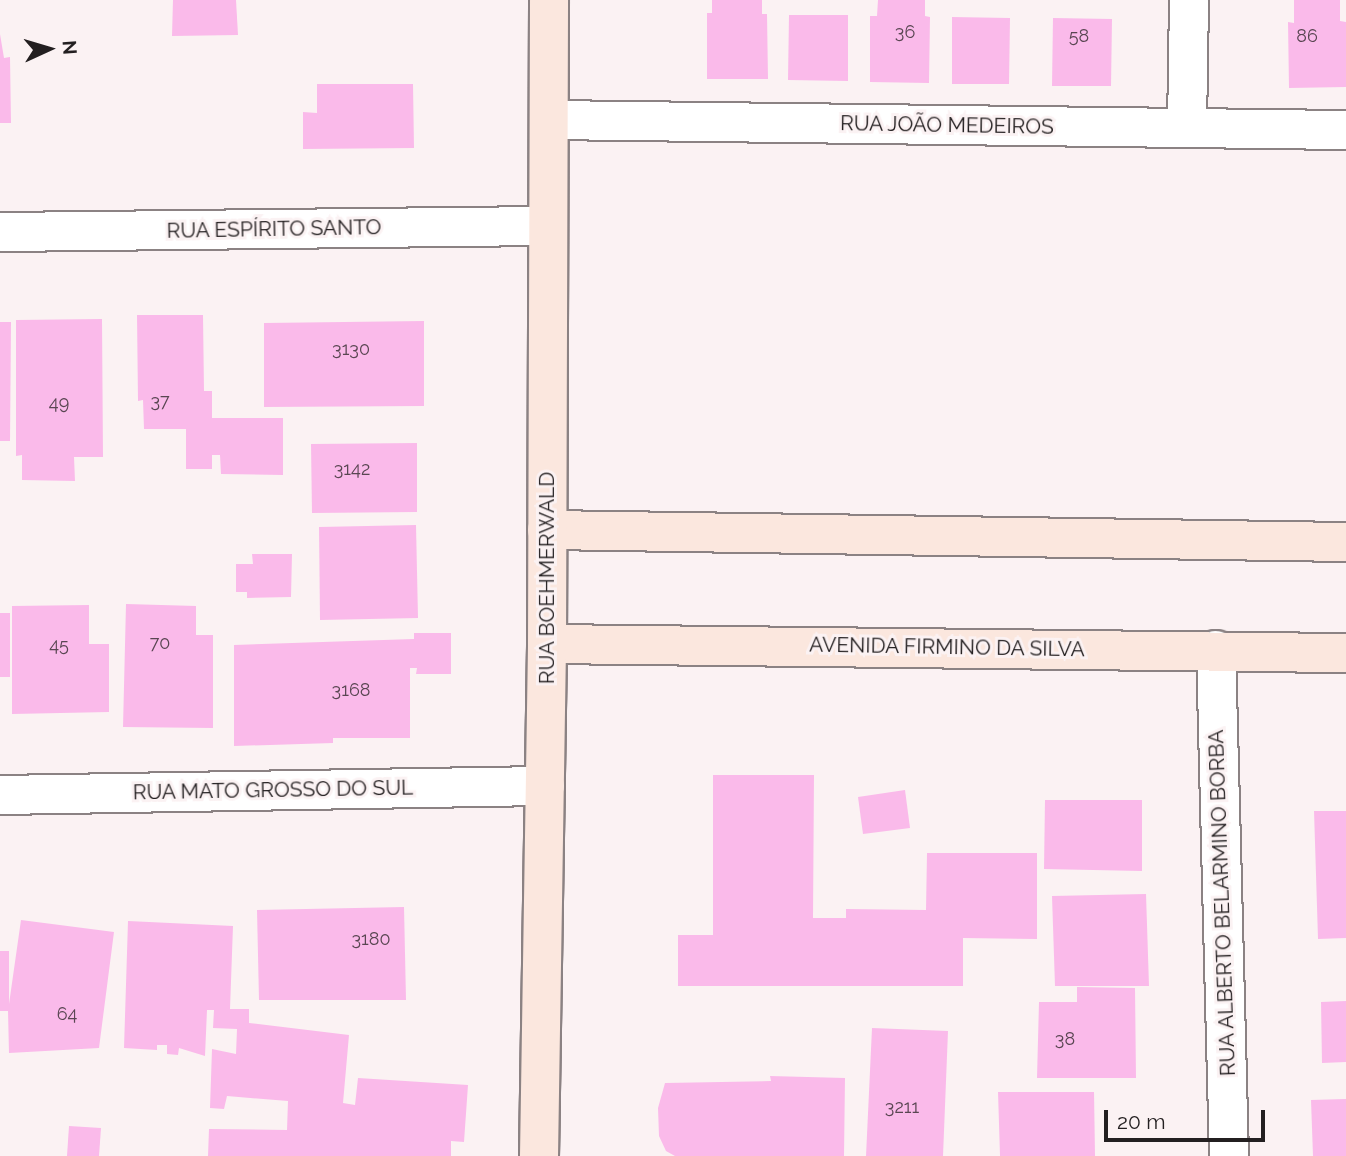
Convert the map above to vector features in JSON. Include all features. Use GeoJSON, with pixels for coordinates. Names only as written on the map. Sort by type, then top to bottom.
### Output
{"type":"FeatureCollection","features":[{"type":"Feature","properties":{"kind":"street","name":"RUA BOEHMERWALD"},"geometry":{"type":"LineString","coordinates":[[538,1156],[547,644],[549,0]]}},
{"type":"Feature","properties":{"kind":"street"},"geometry":{"type":"LineString","coordinates":[[1187,128],[1189,0]]}},
{"type":"Feature","properties":{"kind":"street","name":"RUA JOÃO MEDEIROS"},"geometry":{"type":"LineString","coordinates":[[549,120],[1346,130]]}},
{"type":"Feature","properties":{"kind":"street","name":"RUA ESPÍRITO SANTO"},"geometry":{"type":"LineString","coordinates":[[0,232],[548,226]]}},
{"type":"Feature","properties":{"kind":"street"},"geometry":{"type":"LineString","coordinates":[[547,530],[1346,542]]}},
{"type":"Feature","properties":{"kind":"street","name":"AVENIDA FIRMINO DA SILVA"},"geometry":{"type":"LineString","coordinates":[[547,644],[1346,653]]}},
{"type":"Feature","properties":{"kind":"street","name":"RUA ALBERTO BELARMINO BORBA"},"geometry":{"type":"LineString","coordinates":[[1216,650],[1229,1156]]}},
{"type":"Feature","properties":{"kind":"street","name":"RUA MATO GROSSO DO SUL"},"geometry":{"type":"LineString","coordinates":[[0,795],[545,786]]}},
{"type":"Feature","properties":{"kind":"building"},"geometry":{"type":"Polygon","coordinates":[[[173,0],[236,0],[238,35],[172,36],[173,0]]]}},
{"type":"Feature","properties":{"kind":"building"},"geometry":{"type":"Polygon","coordinates":[[[712,0],[762,0],[762,14],[767,14],[768,79],[707,79],[707,13],[712,13],[712,0]]]}},
{"type":"Feature","properties":{"kind":"building"},"geometry":{"type":"Polygon","coordinates":[[[878,0],[925,0],[925,16],[930,17],[929,83],[870,82],[870,16],[877,16],[878,0]]]}},
{"type":"Feature","properties":{"kind":"building"},"geometry":{"type":"Polygon","coordinates":[[[1294,0],[1340,0],[1340,21],[1346,22],[1346,87],[1289,88],[1288,22],[1294,23],[1294,0]]]}},
{"type":"Feature","properties":{"kind":"building"},"geometry":{"type":"Polygon","coordinates":[[[789,15],[848,15],[848,81],[788,80],[789,15]]]}},
{"type":"Feature","properties":{"kind":"building"},"geometry":{"type":"Polygon","coordinates":[[[952,17],[1010,18],[1009,84],[952,84],[952,17]]]}},
{"type":"Feature","properties":{"kind":"building"},"geometry":{"type":"Polygon","coordinates":[[[1053,18],[1112,19],[1111,86],[1052,86],[1053,18]]]}},
{"type":"Feature","properties":{"kind":"building"},"geometry":{"type":"Polygon","coordinates":[[[0,34],[4,58],[10,57],[11,123],[0,123],[0,34]]]}},
{"type":"Feature","properties":{"kind":"building"},"geometry":{"type":"Polygon","coordinates":[[[317,84],[413,84],[414,148],[303,149],[303,112],[317,113],[317,84]]]}},
{"type":"Feature","properties":{"kind":"building"},"geometry":{"type":"Polygon","coordinates":[[[137,315],[203,315],[204,391],[212,391],[212,418],[283,418],[283,475],[221,474],[220,455],[212,455],[212,469],[186,469],[186,429],[144,429],[143,400],[138,401],[137,315]]]}},
{"type":"Feature","properties":{"kind":"building"},"geometry":{"type":"Polygon","coordinates":[[[102,319],[103,457],[74,457],[75,481],[22,480],[22,455],[16,456],[16,320],[102,319]]]}},
{"type":"Feature","properties":{"kind":"building"},"geometry":{"type":"Polygon","coordinates":[[[424,321],[424,406],[264,407],[264,323],[424,321]]]}},
{"type":"Feature","properties":{"kind":"building"},"geometry":{"type":"Polygon","coordinates":[[[0,322],[11,322],[10,441],[0,441],[0,322]]]}},
{"type":"Feature","properties":{"kind":"building"},"geometry":{"type":"Polygon","coordinates":[[[417,443],[417,512],[312,513],[311,444],[417,443]]]}},
{"type":"Feature","properties":{"kind":"building"},"geometry":{"type":"Polygon","coordinates":[[[416,525],[418,618],[320,620],[319,527],[416,525]]]}},
{"type":"Feature","properties":{"kind":"building"},"geometry":{"type":"Polygon","coordinates":[[[252,554],[292,554],[291,597],[247,598],[247,592],[236,592],[236,564],[253,564],[252,554]]]}},
{"type":"Feature","properties":{"kind":"building"},"geometry":{"type":"Polygon","coordinates":[[[126,604],[196,606],[196,635],[213,635],[213,728],[123,727],[126,604]]]}},
{"type":"Feature","properties":{"kind":"building"},"geometry":{"type":"Polygon","coordinates":[[[89,605],[89,644],[109,644],[109,712],[12,714],[12,606],[89,605]]]}},
{"type":"Feature","properties":{"kind":"building"},"geometry":{"type":"Polygon","coordinates":[[[0,613],[10,613],[10,677],[0,677],[0,613]]]}},
{"type":"Feature","properties":{"kind":"building"},"geometry":{"type":"Polygon","coordinates":[[[414,633],[451,633],[451,674],[416,674],[417,668],[410,668],[410,738],[333,738],[333,743],[234,746],[234,645],[414,639],[414,633]]]}},
{"type":"Feature","properties":{"kind":"building"},"geometry":{"type":"Polygon","coordinates":[[[713,775],[814,775],[813,918],[846,918],[846,909],[926,910],[927,853],[1037,853],[1037,939],[963,938],[963,986],[678,986],[678,935],[713,935],[713,775]]]}},
{"type":"Feature","properties":{"kind":"building"},"geometry":{"type":"Polygon","coordinates":[[[905,790],[910,828],[863,834],[858,797],[905,790]]]}},
{"type":"Feature","properties":{"kind":"building"},"geometry":{"type":"Polygon","coordinates":[[[1045,800],[1142,800],[1142,871],[1044,869],[1045,800]]]}},
{"type":"Feature","properties":{"kind":"building"},"geometry":{"type":"Polygon","coordinates":[[[1314,811],[1346,811],[1346,938],[1318,939],[1314,811]]]}},
{"type":"Feature","properties":{"kind":"building"},"geometry":{"type":"Polygon","coordinates":[[[1146,894],[1149,986],[1055,986],[1052,896],[1146,894]]]}},
{"type":"Feature","properties":{"kind":"building"},"geometry":{"type":"Polygon","coordinates":[[[404,907],[406,1000],[259,1000],[257,910],[404,907]]]}},
{"type":"Feature","properties":{"kind":"building"},"geometry":{"type":"Polygon","coordinates":[[[21,920],[114,932],[99,1048],[9,1053],[8,1011],[0,1011],[0,951],[9,951],[9,1004],[21,920]]]}},
{"type":"Feature","properties":{"kind":"building"},"geometry":{"type":"Polygon","coordinates":[[[128,921],[233,926],[230,1009],[249,1009],[249,1023],[349,1035],[343,1103],[355,1105],[358,1078],[468,1085],[464,1142],[451,1141],[451,1156],[208,1156],[209,1129],[287,1130],[288,1101],[227,1096],[224,1109],[210,1108],[212,1049],[236,1054],[237,1029],[213,1028],[214,1010],[207,1010],[205,1056],[179,1048],[178,1055],[167,1054],[167,1045],[157,1045],[157,1050],[124,1048],[128,921]]]}},
{"type":"Feature","properties":{"kind":"building"},"geometry":{"type":"Polygon","coordinates":[[[1077,987],[1135,988],[1136,1078],[1037,1078],[1039,1002],[1077,1002],[1077,987]]]}},
{"type":"Feature","properties":{"kind":"building"},"geometry":{"type":"Polygon","coordinates":[[[1346,1001],[1346,1062],[1322,1063],[1321,1002],[1346,1001]]]}},
{"type":"Feature","properties":{"kind":"building"},"geometry":{"type":"Polygon","coordinates":[[[872,1028],[948,1031],[943,1156],[866,1156],[872,1028]]]}},
{"type":"Feature","properties":{"kind":"building"},"geometry":{"type":"Polygon","coordinates":[[[770,1076],[845,1078],[844,1156],[675,1156],[666,1151],[659,1136],[658,1108],[665,1083],[771,1081],[770,1076]]]}},
{"type":"Feature","properties":{"kind":"building"},"geometry":{"type":"Polygon","coordinates":[[[998,1092],[1094,1092],[1095,1156],[1000,1156],[998,1092]]]}},
{"type":"Feature","properties":{"kind":"building"},"geometry":{"type":"Polygon","coordinates":[[[1346,1099],[1346,1156],[1313,1156],[1311,1100],[1346,1099]]]}},
{"type":"Feature","properties":{"kind":"building"},"geometry":{"type":"Polygon","coordinates":[[[69,1126],[101,1128],[99,1156],[67,1156],[69,1126]]]}}]}
